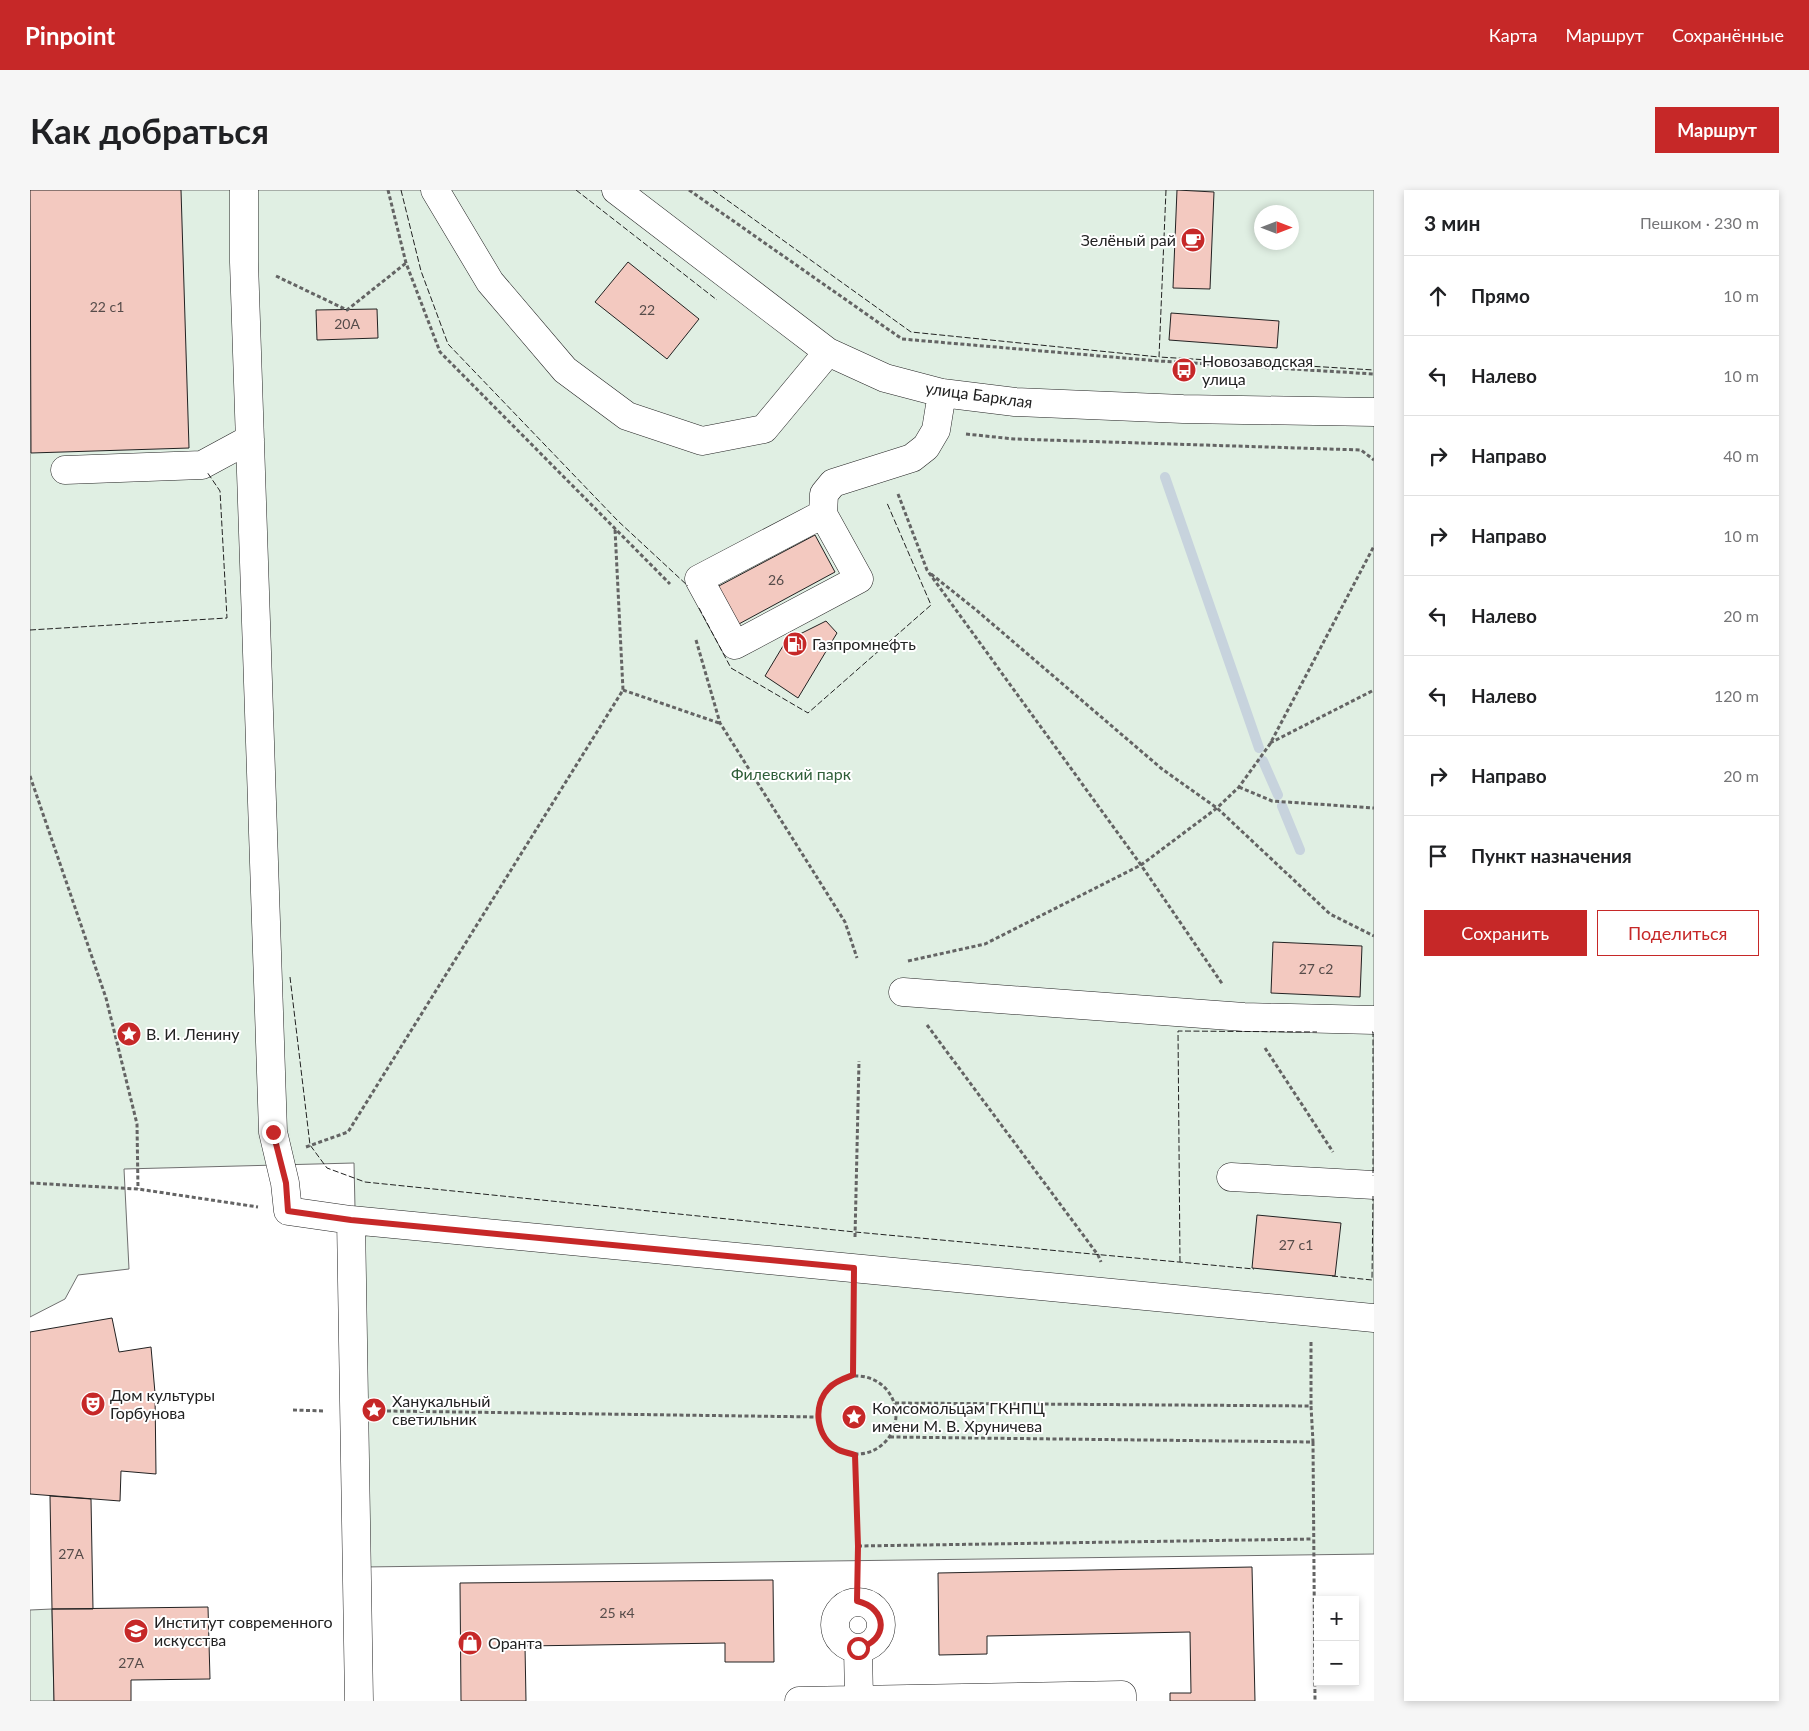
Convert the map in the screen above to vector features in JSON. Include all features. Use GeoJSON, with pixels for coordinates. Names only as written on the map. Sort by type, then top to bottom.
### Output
{"type":"FeatureCollection","features":[{"type":"Feature","properties":{"kind":"street"},"geometry":{"type":"LineString","coordinates":[[244,190],[244,262],[273,1132],[286,1183],[288,1211],[351,1220],[1374,1318]]}},
{"type":"Feature","properties":{"kind":"street"},"geometry":{"type":"LineString","coordinates":[[435,190],[490,282],[565,370],[627,416],[702,441],[764,429],[828,352]]}},
{"type":"Feature","properties":{"kind":"street","name":"улица Барклая"},"geometry":{"type":"LineString","coordinates":[[616,190],[828,352],[885,378],[942,393],[1015,402],[1183,409],[1374,412]]}},
{"type":"Feature","properties":{"kind":"street"},"geometry":{"type":"LineString","coordinates":[[823,514],[700,579],[735,645],[860,579],[823,514],[824,494],[833,483],[912,458],[926,447],[936,430],[942,393]]}},
{"type":"Feature","properties":{"kind":"street"},"geometry":{"type":"LineString","coordinates":[[65,470],[202,465],[250,438]]}},
{"type":"Feature","properties":{"kind":"street"},"geometry":{"type":"LineString","coordinates":[[903,992],[1244,1016],[1374,1020]]}},
{"type":"Feature","properties":{"kind":"street"},"geometry":{"type":"LineString","coordinates":[[1231,1177],[1364,1185]]}},
{"type":"Feature","properties":{"kind":"street"},"geometry":{"type":"LineString","coordinates":[[351,1220],[359,1701]]}},
{"type":"Feature","properties":{"kind":"street"},"geometry":{"type":"LineString","coordinates":[[855,1700],[858,1648],[847,1646],[839,1640],[835,1630],[835,1620],[839,1610],[847,1604],[857,1601]]}},
{"type":"Feature","properties":{"kind":"street"},"geometry":{"type":"LineString","coordinates":[[799,1701],[945,1700],[1122,1695],[1122,1701]]}},
{"type":"Feature","properties":{"kind":"path"},"geometry":{"type":"LineString","coordinates":[[388,190],[406,263],[440,352],[676,590]]}},
{"type":"Feature","properties":{"kind":"path"},"geometry":{"type":"LineString","coordinates":[[689,190],[902,339],[1159,361],[1374,374]]}},
{"type":"Feature","properties":{"kind":"path"},"geometry":{"type":"LineString","coordinates":[[244,262],[347,310],[406,263]]}},
{"type":"Feature","properties":{"kind":"path"},"geometry":{"type":"LineString","coordinates":[[936,430],[1014,439],[1361,450],[1374,460]]}},
{"type":"Feature","properties":{"kind":"path"},"geometry":{"type":"LineString","coordinates":[[887,465],[927,570],[1141,865],[1244,1016],[1364,1185]]}},
{"type":"Feature","properties":{"kind":"path"},"geometry":{"type":"LineString","coordinates":[[279,1158],[288,1152],[348,1132],[623,690],[614,529]]}},
{"type":"Feature","properties":{"kind":"path"},"geometry":{"type":"LineString","coordinates":[[905,962],[985,944],[1141,865],[1217,808],[1239,787],[1270,744],[1374,546]]}},
{"type":"Feature","properties":{"kind":"path"},"geometry":{"type":"LineString","coordinates":[[927,570],[1162,769],[1217,808],[1330,914],[1374,936]]}},
{"type":"Feature","properties":{"kind":"path"},"geometry":{"type":"LineString","coordinates":[[694,633],[720,723],[845,922],[857,958]]}},
{"type":"Feature","properties":{"kind":"path"},"geometry":{"type":"LineString","coordinates":[[623,690],[720,723]]}},
{"type":"Feature","properties":{"kind":"path"},"geometry":{"type":"LineString","coordinates":[[1270,744],[1374,690]]}},
{"type":"Feature","properties":{"kind":"path"},"geometry":{"type":"LineString","coordinates":[[30,776],[106,998],[137,1124],[138,1189]]}},
{"type":"Feature","properties":{"kind":"path"},"geometry":{"type":"LineString","coordinates":[[1239,787],[1272,801],[1374,808]]}},
{"type":"Feature","properties":{"kind":"path"},"geometry":{"type":"LineString","coordinates":[[903,992],[1098,1255],[1103,1267]]}},
{"type":"Feature","properties":{"kind":"path"},"geometry":{"type":"LineString","coordinates":[[853,1375],[860,1061]]}},
{"type":"Feature","properties":{"kind":"path"},"geometry":{"type":"LineString","coordinates":[[30,1183],[138,1189],[288,1211]]}},
{"type":"Feature","properties":{"kind":"path"},"geometry":{"type":"LineString","coordinates":[[1310,1311],[1315,1701]]}},
{"type":"Feature","properties":{"kind":"path"},"geometry":{"type":"LineString","coordinates":[[853,1375],[873,1380],[885,1389],[894,1403],[895,1420],[890,1437],[875,1450],[855,1455],[837,1449],[823,1436],[818,1417],[820,1401],[829,1388],[842,1379],[853,1375]]}},
{"type":"Feature","properties":{"kind":"path"},"geometry":{"type":"LineString","coordinates":[[894,1403],[1312,1406]]}},
{"type":"Feature","properties":{"kind":"path"},"geometry":{"type":"LineString","coordinates":[[387,1412],[818,1417]]}},
{"type":"Feature","properties":{"kind":"path"},"geometry":{"type":"LineString","coordinates":[[156,1414],[161,1415]]}},
{"type":"Feature","properties":{"kind":"path"},"geometry":{"type":"LineString","coordinates":[[890,1437],[1312,1442]]}},
{"type":"Feature","properties":{"kind":"path"},"geometry":{"type":"LineString","coordinates":[[855,1455],[858,1546],[857,1601]]}},
{"type":"Feature","properties":{"kind":"path"},"geometry":{"type":"LineString","coordinates":[[858,1546],[1312,1539]]}},
{"type":"Feature","properties":{"kind":"green space","name":"Филевский парк"},"geometry":{"type":"Polygon","coordinates":[[[30,190],[1374,190],[1374,1554],[363,1567],[354,1163],[124,1169],[129,1269],[78,1275],[65,1299],[30,1317],[30,190]]]}},
{"type":"Feature","properties":{"kind":"green space"},"geometry":{"type":"Polygon","coordinates":[[[52,1609],[54,1701],[30,1701],[30,1610],[52,1609]]]}},
{"type":"Feature","properties":{"kind":"building"},"geometry":{"type":"Polygon","coordinates":[[[30,190],[181,190],[189,448],[31,453],[30,190]]]}},
{"type":"Feature","properties":{"kind":"building","name":"Зелёный рай"},"geometry":{"type":"Polygon","coordinates":[[[1177,190],[1214,192],[1210,289],[1173,288],[1177,190]]]}},
{"type":"Feature","properties":{"kind":"building"},"geometry":{"type":"Polygon","coordinates":[[[628,262],[699,319],[667,359],[595,302],[628,262]]]}},
{"type":"Feature","properties":{"kind":"building"},"geometry":{"type":"Polygon","coordinates":[[[377,309],[378,338],[317,340],[316,310],[377,309]]]}},
{"type":"Feature","properties":{"kind":"building"},"geometry":{"type":"Polygon","coordinates":[[[1171,313],[1279,321],[1277,348],[1169,340],[1171,313]]]}},
{"type":"Feature","properties":{"kind":"building"},"geometry":{"type":"Polygon","coordinates":[[[815,535],[835,572],[737,625],[717,587],[815,535]]]}},
{"type":"Feature","properties":{"kind":"building"},"geometry":{"type":"Polygon","coordinates":[[[826,621],[837,633],[798,698],[765,676],[786,641],[826,621]]]}},
{"type":"Feature","properties":{"kind":"building"},"geometry":{"type":"Polygon","coordinates":[[[1273,942],[1362,946],[1360,997],[1271,993],[1273,942]]]}},
{"type":"Feature","properties":{"kind":"building"},"geometry":{"type":"Polygon","coordinates":[[[1257,1215],[1341,1223],[1335,1276],[1252,1268],[1257,1215]]]}},
{"type":"Feature","properties":{"kind":"building","name":"Дом культуры Горбунова"},"geometry":{"type":"Polygon","coordinates":[[[112,1318],[119,1352],[151,1347],[155,1393],[156,1474],[121,1471],[120,1501],[30,1494],[30,1332],[112,1318]]]}},
{"type":"Feature","properties":{"kind":"building"},"geometry":{"type":"Polygon","coordinates":[[[50,1496],[91,1499],[93,1609],[52,1609],[50,1496]]]}},
{"type":"Feature","properties":{"kind":"building"},"geometry":{"type":"Polygon","coordinates":[[[1252,1567],[1255,1701],[1170,1701],[1170,1693],[1191,1693],[1190,1632],[987,1636],[987,1654],[939,1655],[938,1573],[1252,1567]]]}},
{"type":"Feature","properties":{"kind":"building"},"geometry":{"type":"Polygon","coordinates":[[[773,1580],[774,1662],[725,1662],[725,1643],[525,1646],[526,1701],[461,1701],[460,1583],[773,1580]]]}},
{"type":"Feature","properties":{"kind":"building"},"geometry":{"type":"Polygon","coordinates":[[[208,1607],[210,1679],[131,1680],[131,1701],[54,1701],[52,1609],[208,1607]]]}},
{"type":"Feature","properties":{"kind":"waterway"},"geometry":{"type":"LineString","coordinates":[[1165,477],[1259,748]]}},
{"type":"Feature","properties":{"kind":"waterway"},"geometry":{"type":"LineString","coordinates":[[1263,761],[1278,795]]}},
{"type":"Feature","properties":{"kind":"waterway"},"geometry":{"type":"LineString","coordinates":[[1282,806],[1300,850]]}},
{"type":"Feature","properties":{"kind":"fence"},"geometry":{"type":"LineString","coordinates":[[401,190],[421,271],[448,344],[618,521],[688,586]]}},
{"type":"Feature","properties":{"kind":"fence"},"geometry":{"type":"LineString","coordinates":[[576,190],[717,300]]}},
{"type":"Feature","properties":{"kind":"fence"},"geometry":{"type":"LineString","coordinates":[[713,190],[911,332],[1159,357]]}},
{"type":"Feature","properties":{"kind":"fence"},"geometry":{"type":"LineString","coordinates":[[1166,190],[1159,357],[1374,370]]}},
{"type":"Feature","properties":{"kind":"fence"},"geometry":{"type":"LineString","coordinates":[[30,630],[227,618],[220,491],[207,472]]}},
{"type":"Feature","properties":{"kind":"fence"},"geometry":{"type":"LineString","coordinates":[[699,608],[731,668],[808,713],[931,605],[887,503]]}},
{"type":"Feature","properties":{"kind":"fence"},"geometry":{"type":"LineString","coordinates":[[290,977],[310,1145],[327,1168],[365,1182],[855,1232],[1254,1269]]}},
{"type":"Feature","properties":{"kind":"fence"},"geometry":{"type":"LineString","coordinates":[[1180,1262],[1178,1031],[1317,1032]]}},
{"type":"Feature","properties":{"kind":"fence"},"geometry":{"type":"LineString","coordinates":[[1372,1032],[1373,1176]]}},
{"type":"Feature","properties":{"kind":"fence"},"geometry":{"type":"LineString","coordinates":[[1332,1276],[1372,1280],[1373,1196]]}},
{"type":"Feature","properties":{"kind":"place","name":"Зелёный рай"},"geometry":{"type":"Point","coordinates":[1193,240]}},
{"type":"Feature","properties":{"kind":"place","name":"Новозаводская улица"},"geometry":{"type":"Point","coordinates":[1184,370]}},
{"type":"Feature","properties":{"kind":"place","name":"Газпромнефть"},"geometry":{"type":"Point","coordinates":[795,644]}},
{"type":"Feature","properties":{"kind":"place","name":"В. И. Ленину"},"geometry":{"type":"Point","coordinates":[129,1034]}},
{"type":"Feature","properties":{"kind":"place","name":"Дом культуры Горбунова"},"geometry":{"type":"Point","coordinates":[93,1404]}},
{"type":"Feature","properties":{"kind":"place","name":"Ханукальный светильник"},"geometry":{"type":"Point","coordinates":[374,1410]}},
{"type":"Feature","properties":{"kind":"place","name":"Комсомольцам ГКНПЦ имени М. В. Хруничева"},"geometry":{"type":"Point","coordinates":[854,1417]}},
{"type":"Feature","properties":{"kind":"place","name":"Институт современного искусства"},"geometry":{"type":"Point","coordinates":[136,1631]}},
{"type":"Feature","properties":{"kind":"place","name":"Оранта"},"geometry":{"type":"Point","coordinates":[470,1643]}},
{"type":"Feature","properties":{"kind":"route"},"geometry":{"type":"LineString","coordinates":[[273,1132],[286,1183],[288,1211],[351,1220],[854,1268],[853,1375],[842,1379],[829,1388],[820,1401],[818,1417],[823,1436],[837,1449],[855,1455],[858,1546],[857,1601],[867,1604],[876,1610],[881,1619],[881,1630],[876,1639],[868,1646],[858,1648]]}}]}
